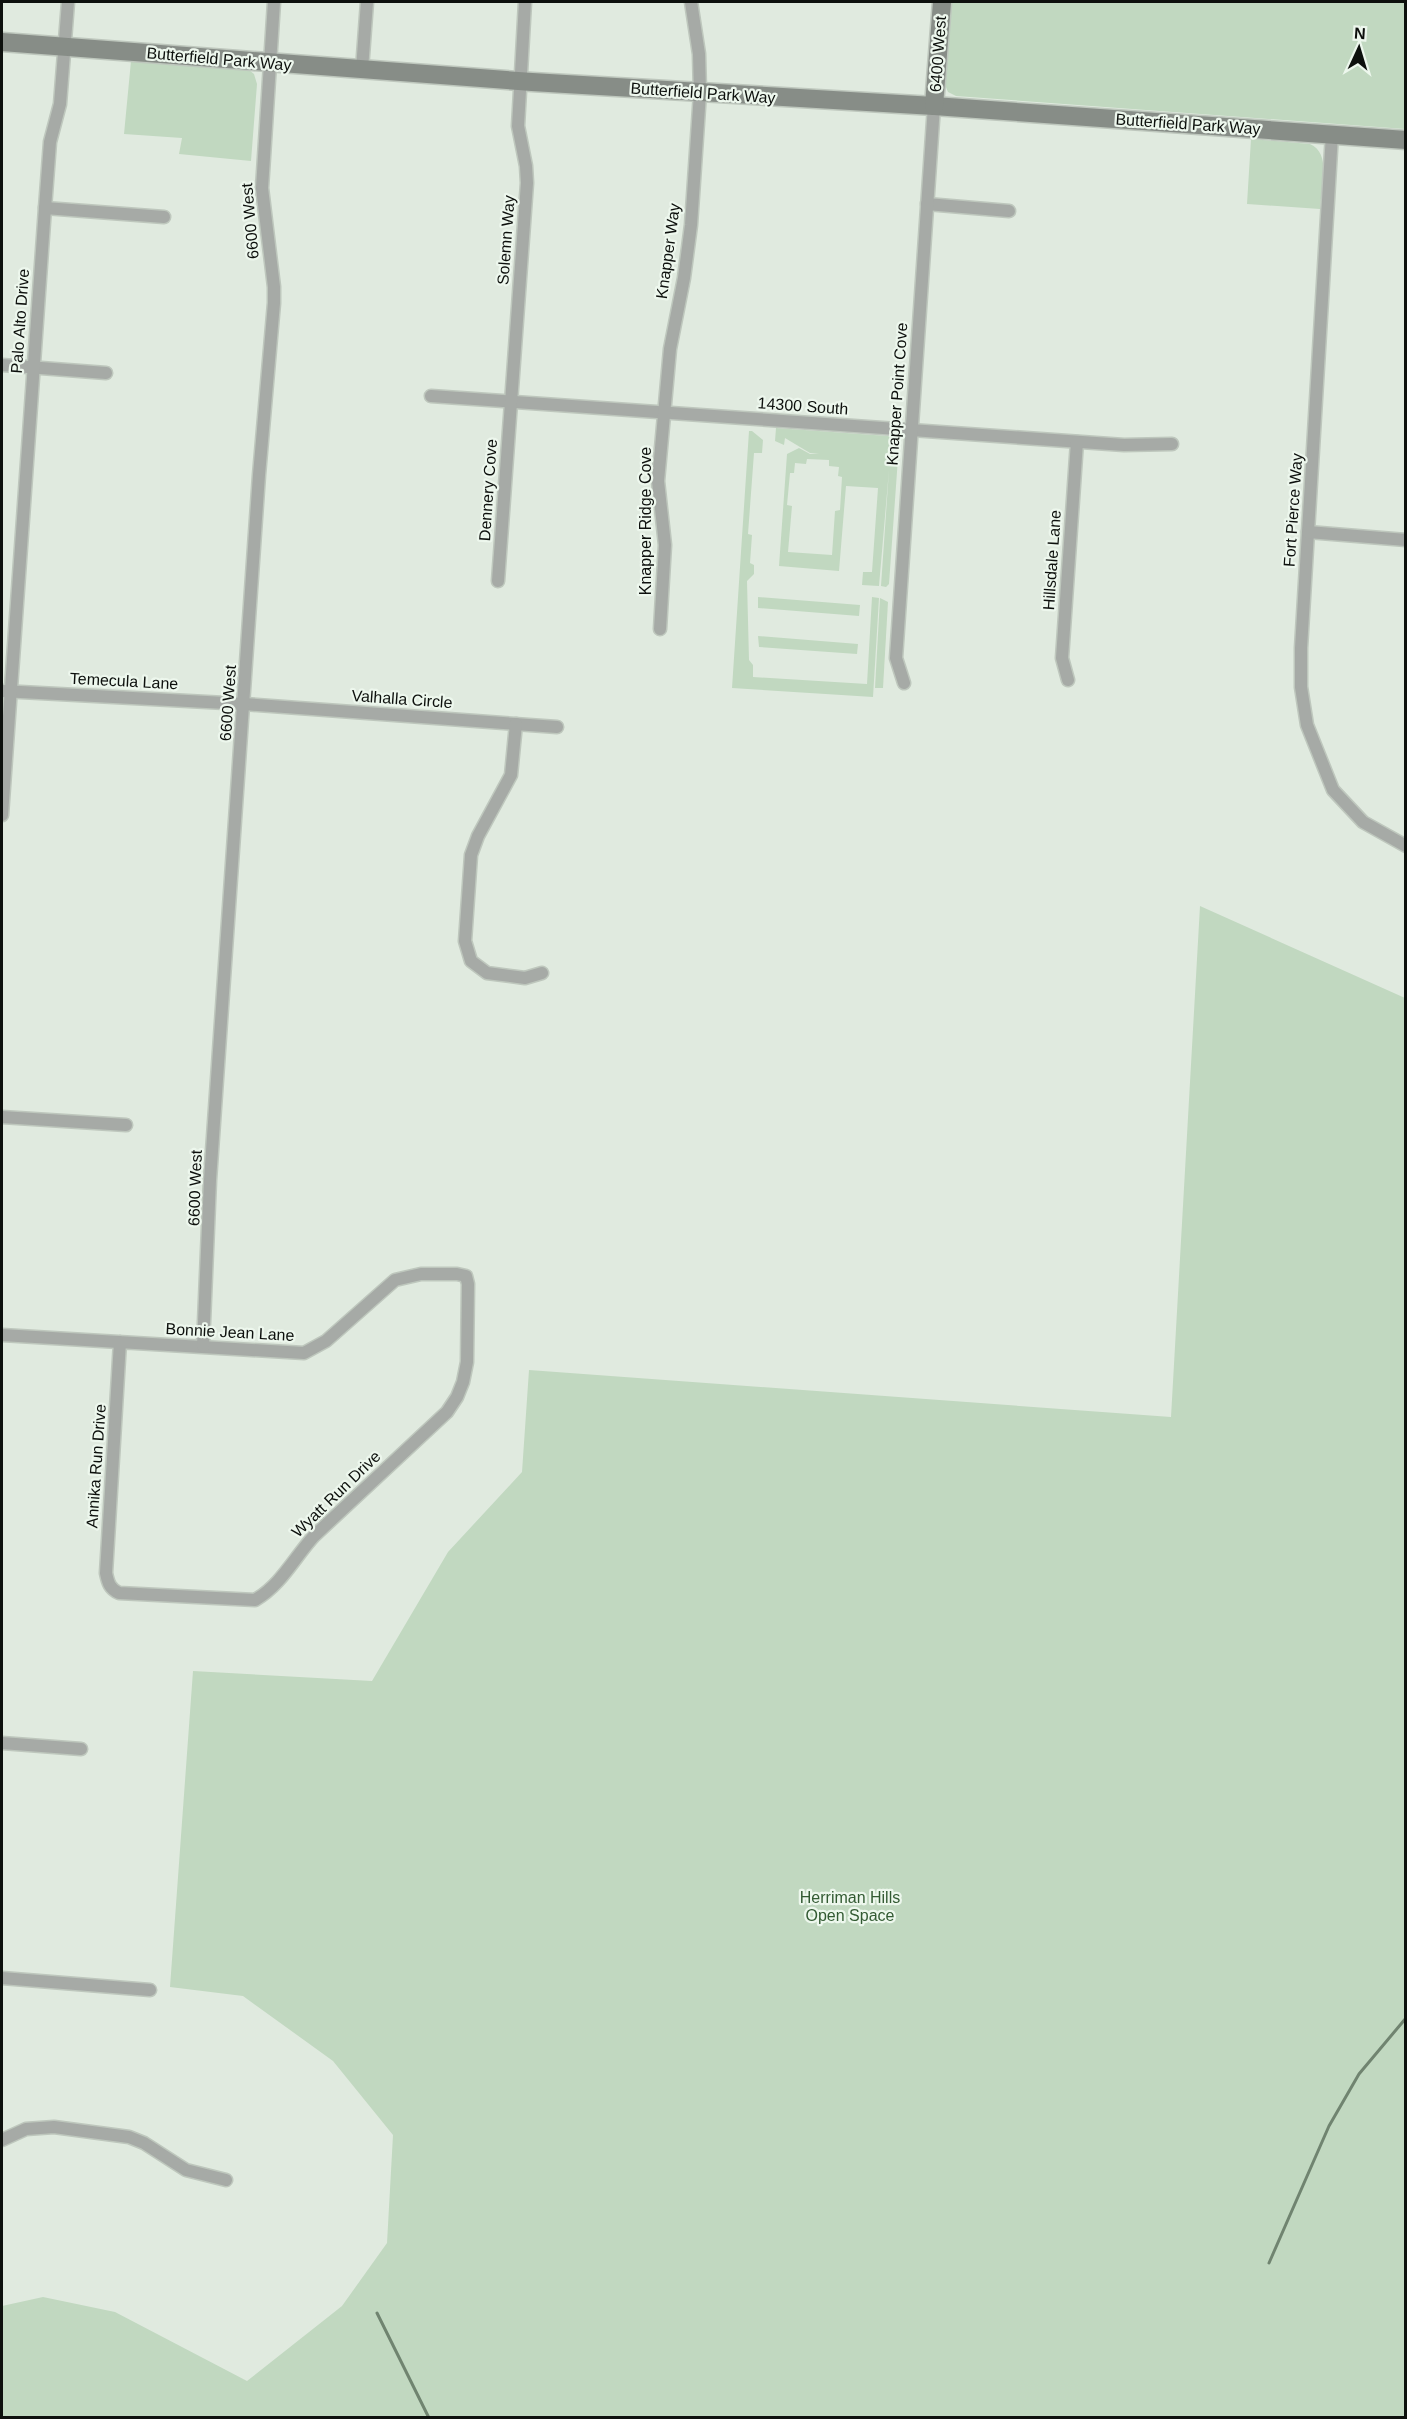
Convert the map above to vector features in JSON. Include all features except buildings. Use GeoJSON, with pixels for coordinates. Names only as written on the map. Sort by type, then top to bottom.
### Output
{"type":"FeatureCollection","features":[{"type":"Feature","properties":{"kind":"street","name":"Palo Alto Drive"},"geometry":{"type":"LineString","coordinates":[[2,815],[6,691],[50,142],[60,104],[68,2]]}},
{"type":"Feature","properties":{"kind":"street","name":"6600 West"},"geometry":{"type":"LineString","coordinates":[[202,1346],[210,1180],[274,303],[262,188],[274,2]]}},
{"type":"Feature","properties":{"kind":"street"},"geometry":{"type":"LineString","coordinates":[[362,69],[367,2]]}},
{"type":"Feature","properties":{"kind":"street","name":"Solemn Way"},"geometry":{"type":"LineString","coordinates":[[511,402],[527,183],[518,126],[525,2]]}},
{"type":"Feature","properties":{"kind":"street","name":"Knapper Way"},"geometry":{"type":"LineString","coordinates":[[664,412],[670,349],[684,278],[691,225],[700,93],[699,54],[691,2]]}},
{"type":"Feature","properties":{"kind":"street","name":"6400 West"},"geometry":{"type":"LineString","coordinates":[[934,106],[942,2]]}},
{"type":"Feature","properties":{"kind":"street","name":"Butterfield Park Way"},"geometry":{"type":"LineString","coordinates":[[2,42],[270,64],[934,106],[1406,140]]}},
{"type":"Feature","properties":{"kind":"street","name":"Knapper Point Cove"},"geometry":{"type":"LineString","coordinates":[[903,683],[896,658],[934,106]]}},
{"type":"Feature","properties":{"kind":"street","name":"Fort Pierce Way"},"geometry":{"type":"LineString","coordinates":[[1332,134],[1301,648],[1301,687],[1307,725],[1333,790],[1363,822],[1406,846]]}},
{"type":"Feature","properties":{"kind":"street"},"geometry":{"type":"LineString","coordinates":[[927,204],[1009,211]]}},
{"type":"Feature","properties":{"kind":"street"},"geometry":{"type":"LineString","coordinates":[[45,208],[164,217]]}},
{"type":"Feature","properties":{"kind":"street"},"geometry":{"type":"LineString","coordinates":[[2,365],[106,373]]}},
{"type":"Feature","properties":{"kind":"street","name":"14300 South"},"geometry":{"type":"LineString","coordinates":[[431,396],[1077,442],[1124,445],[1172,444]]}},
{"type":"Feature","properties":{"kind":"street","name":"Dennery Cove"},"geometry":{"type":"LineString","coordinates":[[498,581],[511,402]]}},
{"type":"Feature","properties":{"kind":"street","name":"Knapper Ridge Cove"},"geometry":{"type":"LineString","coordinates":[[660,629],[665,545],[658,481],[664,412]]}},
{"type":"Feature","properties":{"kind":"street","name":"Hillsdale Lane"},"geometry":{"type":"LineString","coordinates":[[1068,680],[1062,658],[1077,442]]}},
{"type":"Feature","properties":{"kind":"street"},"geometry":{"type":"LineString","coordinates":[[1308,532],[1406,540]]}},
{"type":"Feature","properties":{"kind":"street","name":"Temecula Lane"},"geometry":{"type":"LineString","coordinates":[[6,691],[244,704]]}},
{"type":"Feature","properties":{"kind":"street","name":"Valhalla Circle"},"geometry":{"type":"LineString","coordinates":[[244,704],[557,728]]}},
{"type":"Feature","properties":{"kind":"street"},"geometry":{"type":"LineString","coordinates":[[516,724],[511,776],[478,836],[471,855],[465,941],[471,961],[487,973],[525,978],[542,972]]}},
{"type":"Feature","properties":{"kind":"street"},"geometry":{"type":"LineString","coordinates":[[2,1117],[126,1125]]}},
{"type":"Feature","properties":{"kind":"street","name":"Bonnie Jean Lane"},"geometry":{"type":"LineString","coordinates":[[2,1335],[304,1353],[326,1341],[395,1280],[421,1274],[466,1276]]}},
{"type":"Feature","properties":{"kind":"street","name":"Wyatt Run Drive"},"geometry":{"type":"LineString","coordinates":[[112,1590],[119,1593],[255,1600],[284,1577],[295,1557],[314,1536],[447,1412],[457,1397],[467,1362],[466,1276]]}},
{"type":"Feature","properties":{"kind":"street","name":"Annika Run Drive"},"geometry":{"type":"LineString","coordinates":[[112,1590],[107,1582],[106,1573],[120,1342]]}},
{"type":"Feature","properties":{"kind":"street"},"geometry":{"type":"LineString","coordinates":[[2,1743],[81,1749]]}},
{"type":"Feature","properties":{"kind":"street"},"geometry":{"type":"LineString","coordinates":[[2,1978],[150,1990]]}},
{"type":"Feature","properties":{"kind":"street"},"geometry":{"type":"LineString","coordinates":[[2,2140],[26,2129],[54,2127],[129,2138],[144,2143],[186,2170],[226,2180]]}},
{"type":"Feature","properties":{"kind":"green space"},"geometry":{"type":"Polygon","coordinates":[[[951,2],[1405,2],[1405,129],[956,96],[948,92],[945,85],[951,2]]]}},
{"type":"Feature","properties":{"kind":"green space"},"geometry":{"type":"Polygon","coordinates":[[[131,61],[249,70],[254,74],[257,84],[251,161],[179,154],[182,138],[124,134],[131,61]]]}},
{"type":"Feature","properties":{"kind":"green space"},"geometry":{"type":"Polygon","coordinates":[[[1251,139],[1310,144],[1317,149],[1321,155],[1324,172],[1320,209],[1247,204],[1251,139]]]}},
{"type":"Feature","properties":{"kind":"green space"},"geometry":{"type":"Polygon","coordinates":[[[776,428],[888,436],[896,441],[898,458],[889,584],[886,587],[881,586],[889,470],[879,586],[862,585],[863,572],[872,572],[878,488],[846,486],[839,571],[779,566],[787,454],[799,448],[810,454],[819,454],[810,453],[785,438],[784,445],[775,441],[776,428]],[[807,459],[806,464],[795,463],[794,473],[790,473],[787,505],[792,506],[788,552],[832,555],[835,511],[840,510],[842,477],[838,476],[839,467],[829,466],[829,460],[807,459]]]}},
{"type":"Feature","properties":{"kind":"green space"},"geometry":{"type":"Polygon","coordinates":[[[749,431],[763,440],[762,453],[754,453],[748,534],[752,535],[750,563],[754,565],[754,574],[747,581],[749,660],[753,665],[753,677],[867,684],[872,597],[879,598],[873,697],[732,688],[749,431]]]}},
{"type":"Feature","properties":{"kind":"green space"},"geometry":{"type":"Polygon","coordinates":[[[758,597],[860,605],[859,616],[758,608],[758,597]]]}},
{"type":"Feature","properties":{"kind":"green space"},"geometry":{"type":"Polygon","coordinates":[[[880,598],[888,602],[883,688],[875,688],[880,598]]]}},
{"type":"Feature","properties":{"kind":"green space"},"geometry":{"type":"Polygon","coordinates":[[[758,636],[858,644],[857,654],[759,647],[758,636]]]}},
{"type":"Feature","properties":{"kind":"green space","name":"Herriman Hills Open Space"},"geometry":{"type":"Polygon","coordinates":[[[1200,906],[1405,998],[1405,2417],[2,2417],[2,2306],[43,2297],[115,2312],[247,2381],[342,2306],[387,2243],[393,2135],[333,2061],[243,1996],[170,1987],[193,1671],[372,1681],[448,1552],[522,1472],[529,1370],[1171,1417],[1200,906]]]}},
{"type":"Feature","properties":{"kind":"waterway"},"geometry":{"type":"LineString","coordinates":[[1269,2263],[1329,2126],[1359,2074],[1406,2018]]}},
{"type":"Feature","properties":{"kind":"waterway"},"geometry":{"type":"LineString","coordinates":[[377,2313],[429,2418]]}}]}
